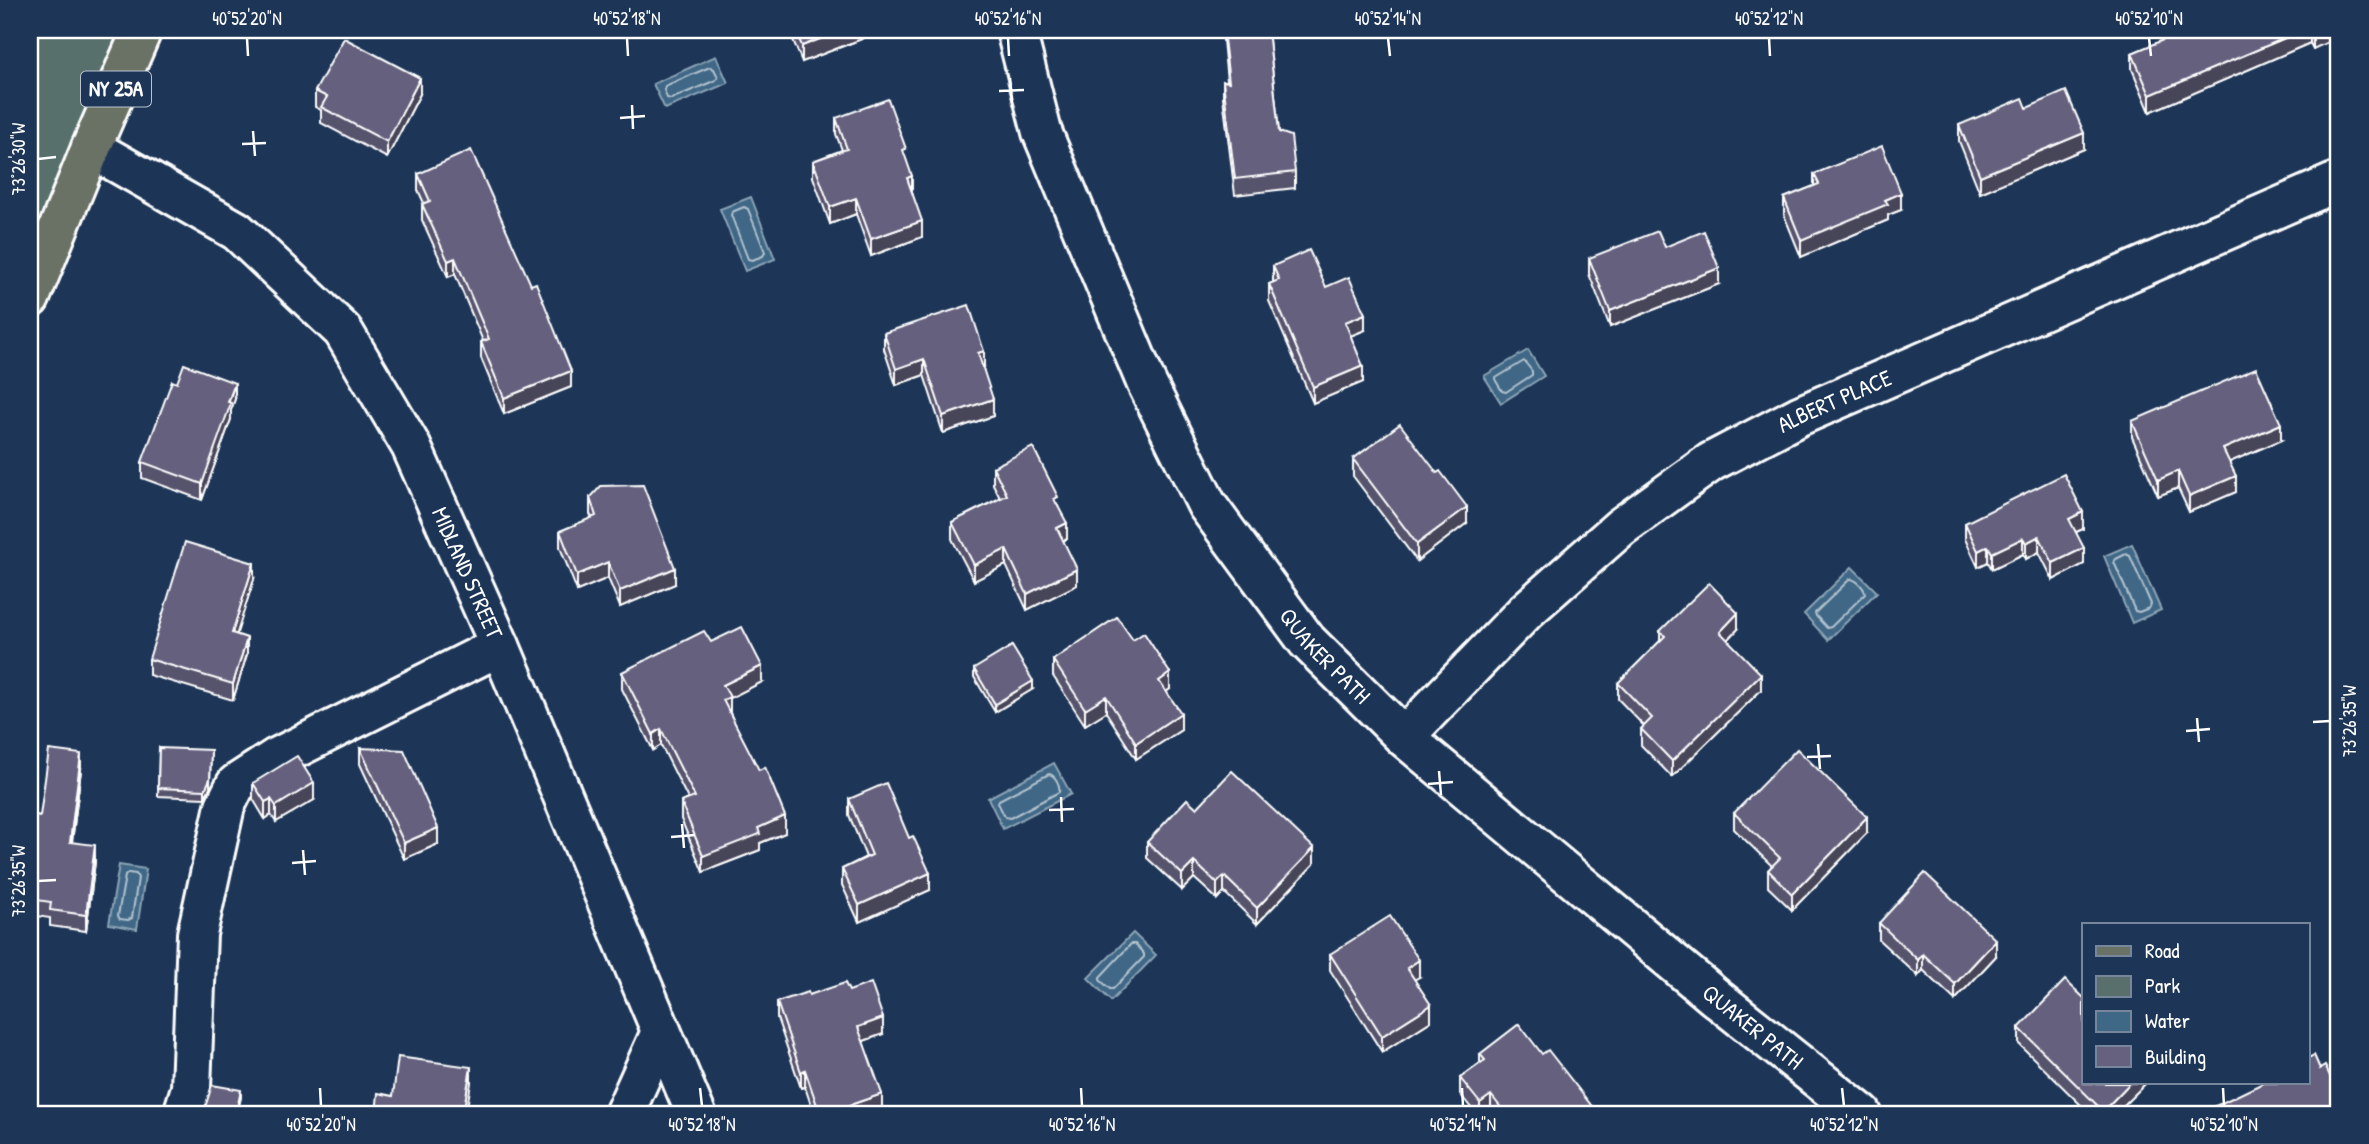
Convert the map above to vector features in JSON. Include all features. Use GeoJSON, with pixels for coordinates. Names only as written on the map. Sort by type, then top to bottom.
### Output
{"type":"FeatureCollection","features":[{"type":"Feature","properties":{"kind":"main road","name":"NY 25A"},"geometry":{"type":"LineString","coordinates":[[30,298],[142,30]]}},
{"type":"Feature","properties":{"kind":"street","name":"QUAKER PATH"},"geometry":{"type":"LineString","coordinates":[[1016,30],[1042,132],[1146,383],[1207,505],[1307,640],[1404,737],[1715,998],[1862,1114]]}},
{"type":"Feature","properties":{"kind":"street","name":"MIDLAND STREET"},"geometry":{"type":"LineString","coordinates":[[91,148],[237,231],[343,331],[411,446],[500,646],[696,1114]]}},
{"type":"Feature","properties":{"kind":"street","name":"ALBERT PLACE"},"geometry":{"type":"LineString","coordinates":[[1404,737],[1527,610],[1621,527],[1711,461],[1799,416],[2339,181]]}},
{"type":"Feature","properties":{"kind":"street"},"geometry":{"type":"LineString","coordinates":[[183,1114],[191,1088],[197,934],[225,806],[236,784],[276,758],[500,646]]}},
{"type":"Feature","properties":{"kind":"street"},"geometry":{"type":"LineString","coordinates":[[624,1114],[661,1032]]}},
{"type":"Feature","properties":{"kind":"green space"},"geometry":{"type":"Polygon","coordinates":[[[30,30],[151,30],[30,323],[30,30]]]}},
{"type":"Feature","properties":{"kind":"water"},"geometry":{"type":"Polygon","coordinates":[[[716,56],[728,83],[665,109],[653,84],[716,56]]]}},
{"type":"Feature","properties":{"kind":"water"},"geometry":{"type":"Polygon","coordinates":[[[751,197],[775,259],[745,271],[720,209],[751,197]]]}},
{"type":"Feature","properties":{"kind":"water"},"geometry":{"type":"Polygon","coordinates":[[[1528,350],[1544,376],[1501,403],[1484,376],[1528,350]]]}},
{"type":"Feature","properties":{"kind":"water"},"geometry":{"type":"Polygon","coordinates":[[[2132,544],[2161,610],[2132,623],[2104,556],[2132,544]]]}},
{"type":"Feature","properties":{"kind":"water"},"geometry":{"type":"Polygon","coordinates":[[[1852,567],[1877,592],[1828,640],[1804,614],[1852,567]]]}},
{"type":"Feature","properties":{"kind":"water"},"geometry":{"type":"Polygon","coordinates":[[[1054,763],[1071,794],[1003,829],[988,798],[1054,763]]]}},
{"type":"Feature","properties":{"kind":"water"},"geometry":{"type":"Polygon","coordinates":[[[119,865],[146,869],[137,929],[109,924],[119,865]]]}},
{"type":"Feature","properties":{"kind":"water"},"geometry":{"type":"Polygon","coordinates":[[[1133,933],[1156,955],[1111,1001],[1088,978],[1133,933]]]}},
{"type":"Feature","properties":{"kind":"building"},"geometry":{"type":"Polygon","coordinates":[[[795,30],[843,30],[802,46],[795,30]]]}},
{"type":"Feature","properties":{"kind":"building"},"geometry":{"type":"Polygon","coordinates":[[[1223,30],[1268,30],[1279,132],[1291,136],[1295,172],[1235,179],[1223,81],[1229,82],[1223,30]]]}},
{"type":"Feature","properties":{"kind":"building"},"geometry":{"type":"Polygon","coordinates":[[[2165,30],[2304,30],[2150,95],[2132,53],[2168,38],[2165,30]]]}},
{"type":"Feature","properties":{"kind":"building"},"geometry":{"type":"Polygon","coordinates":[[[344,38],[420,78],[387,142],[321,107],[327,97],[315,91],[344,38]]]}},
{"type":"Feature","properties":{"kind":"building"},"geometry":{"type":"Polygon","coordinates":[[[2066,91],[2084,133],[1980,176],[1959,125],[2023,98],[2027,108],[2066,91]]]}},
{"type":"Feature","properties":{"kind":"building"},"geometry":{"type":"Polygon","coordinates":[[[888,99],[906,149],[903,150],[912,176],[907,178],[922,221],[871,239],[856,198],[830,207],[813,161],[847,149],[836,118],[888,99]]]}},
{"type":"Feature","properties":{"kind":"building"},"geometry":{"type":"Polygon","coordinates":[[[1882,146],[1901,193],[1885,200],[1888,204],[1801,240],[1784,198],[1819,184],[1814,174],[1882,146]]]}},
{"type":"Feature","properties":{"kind":"building"},"geometry":{"type":"Polygon","coordinates":[[[471,150],[531,285],[536,283],[571,371],[504,398],[481,342],[489,339],[455,258],[448,261],[422,204],[430,201],[418,174],[471,150]]]}},
{"type":"Feature","properties":{"kind":"building"},"geometry":{"type":"Polygon","coordinates":[[[1658,231],[1665,247],[1704,231],[1719,268],[1610,311],[1589,258],[1658,231]]]}},
{"type":"Feature","properties":{"kind":"building"},"geometry":{"type":"Polygon","coordinates":[[[1309,250],[1326,287],[1349,277],[1365,314],[1345,322],[1363,366],[1313,387],[1269,284],[1279,280],[1273,266],[1309,250]]]}},
{"type":"Feature","properties":{"kind":"building"},"geometry":{"type":"Polygon","coordinates":[[[969,305],[984,351],[978,353],[993,399],[943,416],[924,359],[896,369],[884,333],[969,305]]]}},
{"type":"Feature","properties":{"kind":"building"},"geometry":{"type":"Polygon","coordinates":[[[184,364],[235,383],[228,402],[231,403],[202,484],[142,462],[172,381],[177,383],[184,364]]]}},
{"type":"Feature","properties":{"kind":"building"},"geometry":{"type":"Polygon","coordinates":[[[2256,368],[2281,424],[2223,449],[2236,476],[2189,496],[2178,471],[2158,480],[2132,421],[2256,368]]]}},
{"type":"Feature","properties":{"kind":"building"},"geometry":{"type":"Polygon","coordinates":[[[1400,424],[1467,507],[1417,544],[1353,459],[1400,424]]]}},
{"type":"Feature","properties":{"kind":"building"},"geometry":{"type":"Polygon","coordinates":[[[1033,447],[1058,497],[1054,499],[1067,523],[1057,528],[1077,569],[1027,594],[1006,549],[974,565],[952,522],[1007,495],[993,467],[1033,447]]]}},
{"type":"Feature","properties":{"kind":"building"},"geometry":{"type":"Polygon","coordinates":[[[2064,474],[2083,512],[2069,519],[2084,548],[2053,563],[2039,536],[2026,543],[2023,538],[1992,553],[1988,546],[1978,551],[1965,523],[2064,474]]]}},
{"type":"Feature","properties":{"kind":"building"},"geometry":{"type":"Polygon","coordinates":[[[643,485],[675,568],[620,591],[608,562],[577,575],[560,531],[596,516],[590,498],[601,486],[643,485]]]}},
{"type":"Feature","properties":{"kind":"building"},"geometry":{"type":"Polygon","coordinates":[[[185,542],[254,563],[232,633],[247,638],[233,684],[149,659],[185,542]]]}},
{"type":"Feature","properties":{"kind":"building"},"geometry":{"type":"Polygon","coordinates":[[[1709,583],[1738,613],[1720,632],[1761,674],[1672,761],[1641,729],[1652,718],[1618,683],[1665,636],[1660,631],[1709,583]]]}},
{"type":"Feature","properties":{"kind":"building"},"geometry":{"type":"Polygon","coordinates":[[[1117,617],[1133,640],[1144,633],[1170,673],[1159,681],[1181,713],[1136,743],[1106,696],[1085,709],[1053,660],[1117,617]]]}},
{"type":"Feature","properties":{"kind":"building"},"geometry":{"type":"Polygon","coordinates":[[[742,627],[762,666],[723,685],[730,697],[723,700],[759,770],[765,767],[785,816],[758,828],[760,834],[703,856],[681,802],[695,797],[661,729],[653,734],[622,672],[704,631],[711,642],[742,627]]]}},
{"type":"Feature","properties":{"kind":"building"},"geometry":{"type":"Polygon","coordinates":[[[1012,646],[1033,681],[995,704],[974,669],[1012,646]]]}},
{"type":"Feature","properties":{"kind":"building"},"geometry":{"type":"Polygon","coordinates":[[[159,748],[211,750],[210,779],[205,790],[158,788],[159,748]]]}},
{"type":"Feature","properties":{"kind":"building"},"geometry":{"type":"Polygon","coordinates":[[[360,748],[404,750],[438,828],[404,843],[360,748]]]}},
{"type":"Feature","properties":{"kind":"building"},"geometry":{"type":"Polygon","coordinates":[[[1797,749],[1867,817],[1792,894],[1768,870],[1780,858],[1734,813],[1797,749]]]}},
{"type":"Feature","properties":{"kind":"building"},"geometry":{"type":"Polygon","coordinates":[[[49,750],[81,754],[70,842],[95,845],[86,915],[50,910],[51,902],[30,899],[30,814],[40,816],[49,750]]]}},
{"type":"Feature","properties":{"kind":"building"},"geometry":{"type":"Polygon","coordinates":[[[297,756],[314,783],[276,806],[271,799],[265,802],[253,783],[297,756]]]}},
{"type":"Feature","properties":{"kind":"building"},"geometry":{"type":"Polygon","coordinates":[[[1232,771],[1314,848],[1257,908],[1224,876],[1217,883],[1194,862],[1182,874],[1147,842],[1187,799],[1197,808],[1232,771]]]}},
{"type":"Feature","properties":{"kind":"building"},"geometry":{"type":"Polygon","coordinates":[[[886,783],[909,838],[913,836],[930,873],[859,905],[842,869],[872,855],[849,799],[886,783]]]}},
{"type":"Feature","properties":{"kind":"building"},"geometry":{"type":"Polygon","coordinates":[[[1925,873],[1996,940],[1955,984],[1923,954],[1918,960],[1879,923],[1925,873]]]}},
{"type":"Feature","properties":{"kind":"building"},"geometry":{"type":"Polygon","coordinates":[[[1390,916],[1419,960],[1407,968],[1431,1005],[1382,1036],[1330,954],[1390,916]]]}},
{"type":"Feature","properties":{"kind":"building"},"geometry":{"type":"Polygon","coordinates":[[[2065,980],[2082,996],[2082,1084],[2129,1084],[2103,1111],[2019,1028],[2065,980]]]}},
{"type":"Feature","properties":{"kind":"building"},"geometry":{"type":"Polygon","coordinates":[[[845,983],[849,991],[871,983],[883,1018],[858,1027],[882,1094],[820,1114],[805,1070],[801,1072],[777,1002],[845,983]]]}},
{"type":"Feature","properties":{"kind":"building"},"geometry":{"type":"Polygon","coordinates":[[[1519,1024],[1542,1054],[1548,1050],[1598,1114],[1506,1114],[1491,1095],[1480,1103],[1460,1078],[1485,1060],[1480,1054],[1519,1024]]]}},
{"type":"Feature","properties":{"kind":"building"},"geometry":{"type":"Polygon","coordinates":[[[2314,1055],[2320,1069],[2325,1066],[2339,1094],[2339,1111],[2333,1114],[2199,1114],[2261,1084],[2310,1084],[2310,1057],[2314,1055]]]}},
{"type":"Feature","properties":{"kind":"building"},"geometry":{"type":"Polygon","coordinates":[[[398,1057],[471,1067],[463,1114],[376,1114],[378,1093],[393,1096],[398,1057]]]}},
{"type":"Feature","properties":{"kind":"building"},"geometry":{"type":"Polygon","coordinates":[[[212,1085],[241,1090],[236,1114],[203,1114],[212,1085]]]}}]}
